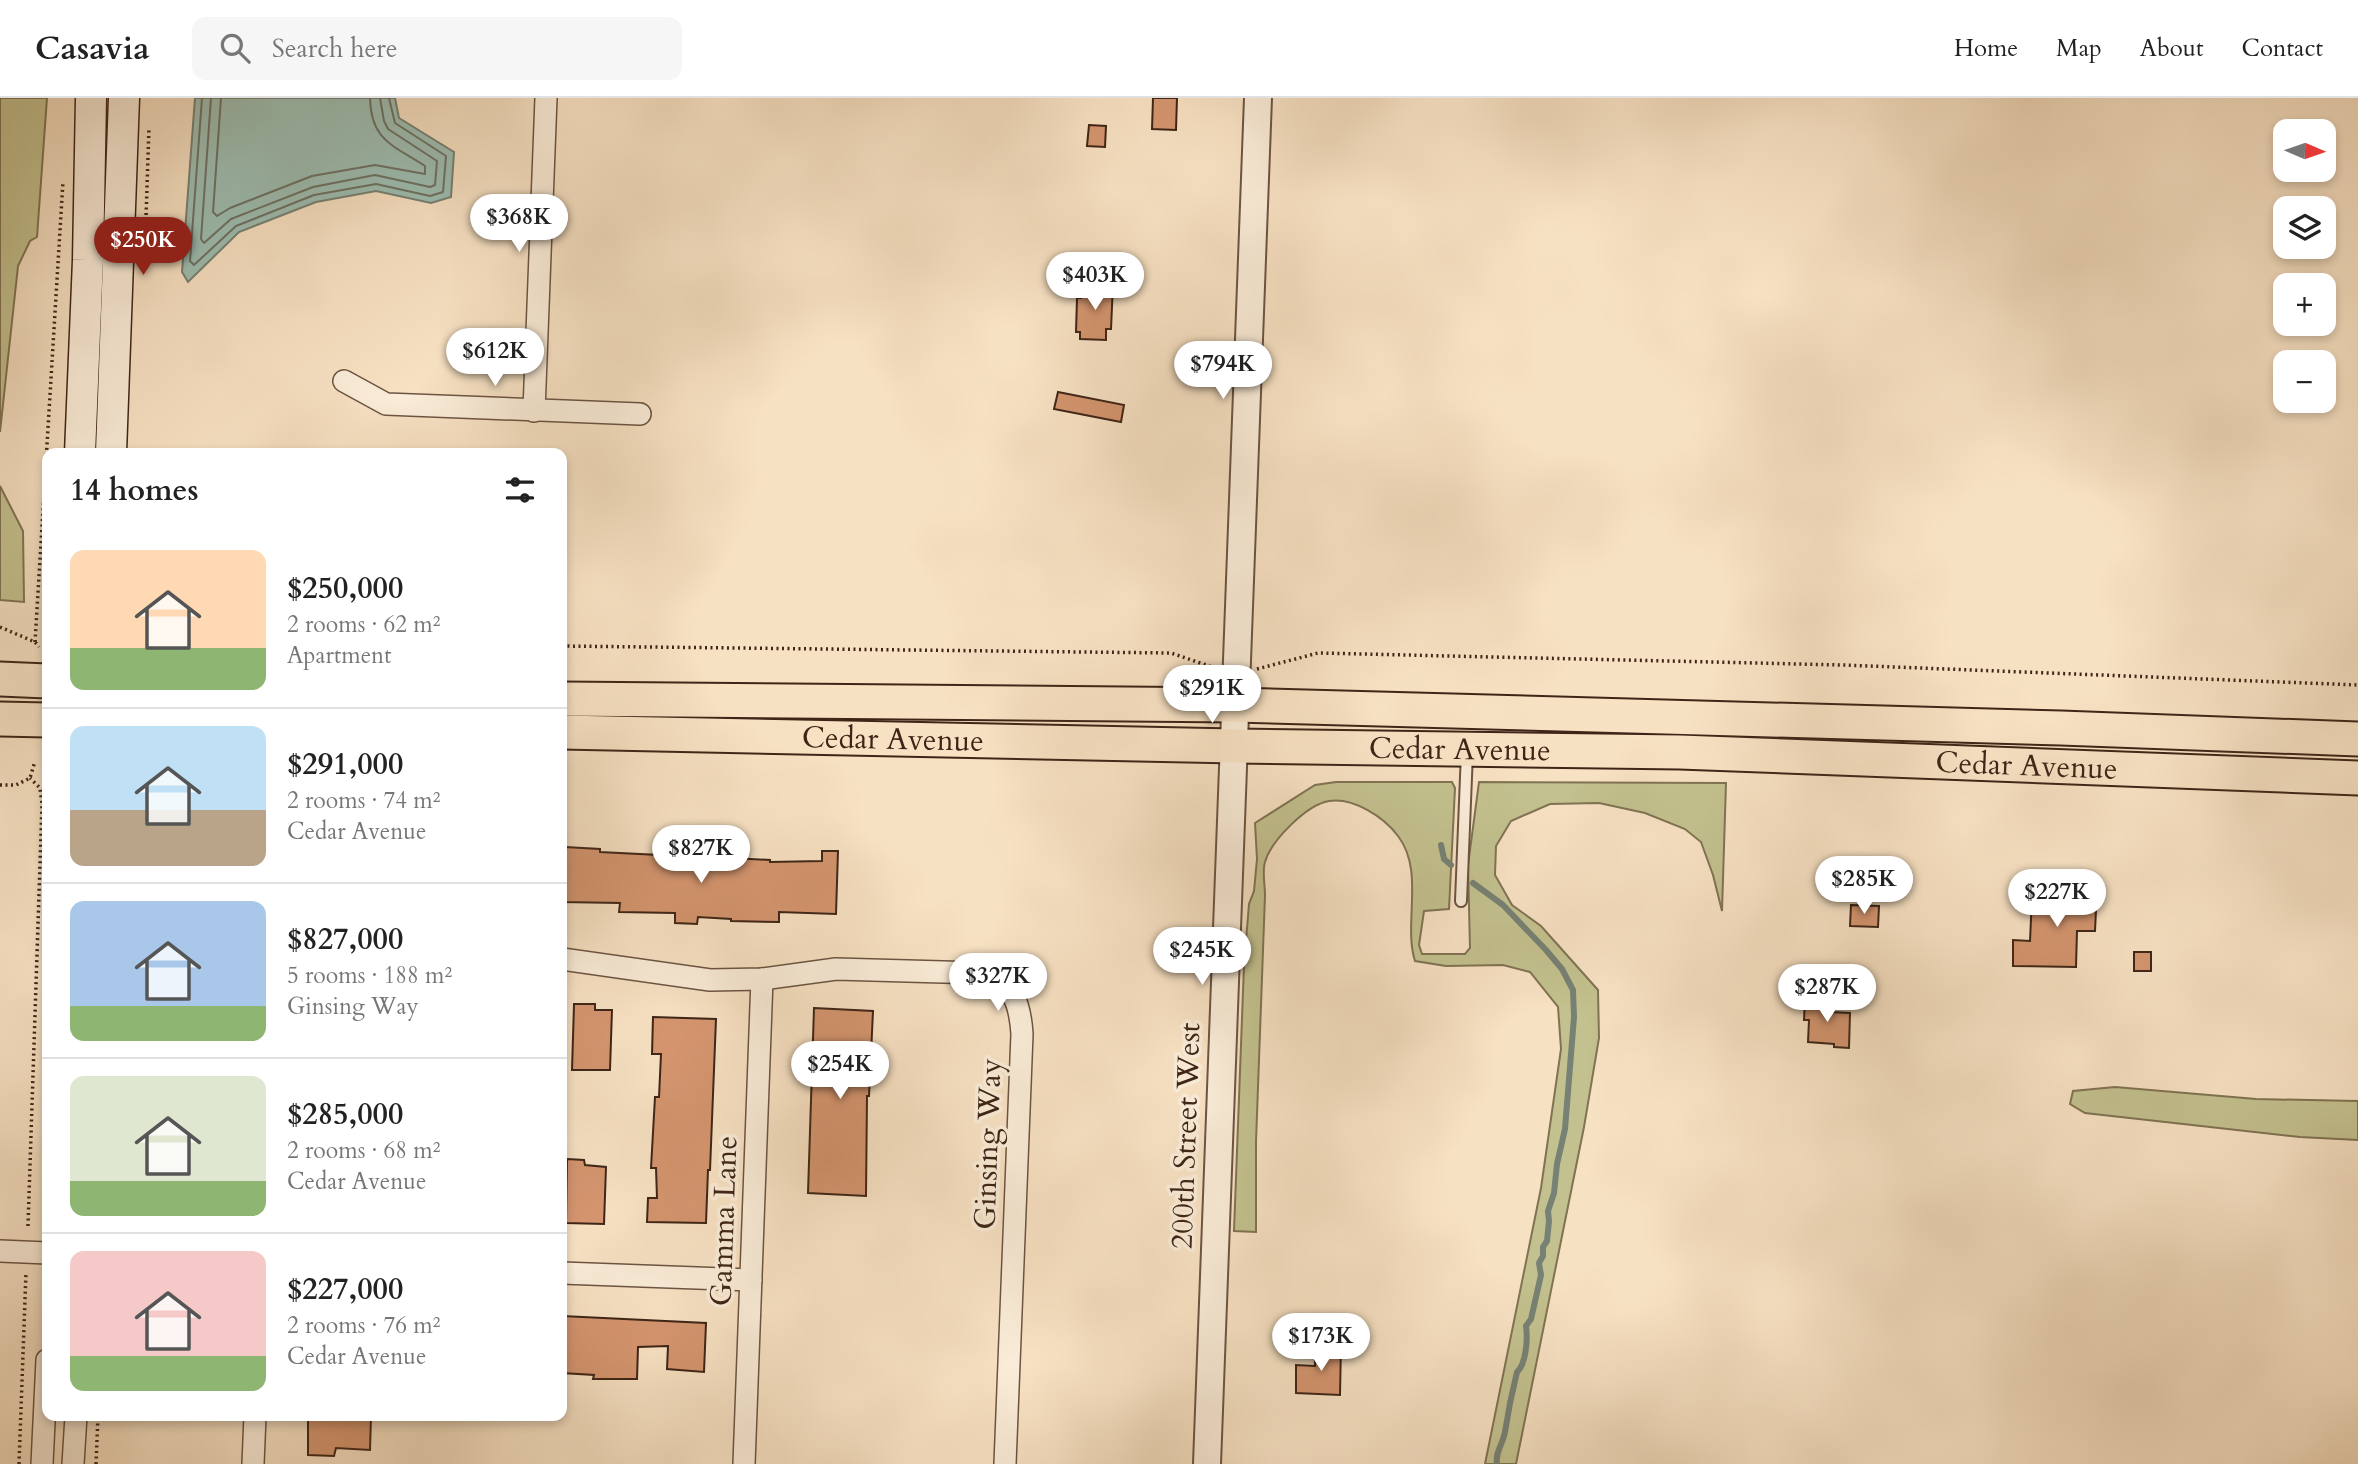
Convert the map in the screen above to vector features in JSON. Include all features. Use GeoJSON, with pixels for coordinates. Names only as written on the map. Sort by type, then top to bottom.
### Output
{"type":"FeatureCollection","features":[{"type":"Feature","properties":{"kind":"main road"},"geometry":{"type":"LineString","coordinates":[[80,448],[91,98]]}},
{"type":"Feature","properties":{"kind":"main road"},"geometry":{"type":"LineString","coordinates":[[111,448],[124,98]]}},
{"type":"Feature","properties":{"kind":"main road"},"geometry":{"type":"LineString","coordinates":[[0,678],[42,681]]}},
{"type":"Feature","properties":{"kind":"main road","name":"Cedar Avenue"},"geometry":{"type":"LineString","coordinates":[[567,699],[1236,705],[2358,739]]}},
{"type":"Feature","properties":{"kind":"main road"},"geometry":{"type":"LineString","coordinates":[[0,719],[42,720]]}},
{"type":"Feature","properties":{"kind":"main road","name":"Cedar Avenue"},"geometry":{"type":"LineString","coordinates":[[567,732],[1679,752],[2358,778]]}},
{"type":"Feature","properties":{"kind":"street"},"geometry":{"type":"LineString","coordinates":[[534,411],[546,98]]}},
{"type":"Feature","properties":{"kind":"street","name":"200th Street West"},"geometry":{"type":"LineString","coordinates":[[1207,1464],[1258,98]]}},
{"type":"Feature","properties":{"kind":"street"},"geometry":{"type":"LineString","coordinates":[[344,381],[386,404],[640,414]]}},
{"type":"Feature","properties":{"kind":"street","name":"Ginsing Way"},"geometry":{"type":"LineString","coordinates":[[567,960],[710,980],[762,979],[836,969],[979,973],[993,976],[1006,985],[1018,1005],[1022,1034],[1005,1464]]}},
{"type":"Feature","properties":{"kind":"street","name":"Gamma Lane"},"geometry":{"type":"LineString","coordinates":[[744,1464],[762,979]]}},
{"type":"Feature","properties":{"kind":"street"},"geometry":{"type":"LineString","coordinates":[[0,1251],[42,1253]]}},
{"type":"Feature","properties":{"kind":"street"},"geometry":{"type":"LineString","coordinates":[[567,1273],[751,1280]]}},
{"type":"Feature","properties":{"kind":"street"},"geometry":{"type":"LineString","coordinates":[[42,1464],[44,1421]]}},
{"type":"Feature","properties":{"kind":"street"},"geometry":{"type":"LineString","coordinates":[[74,1464],[76,1421]]}},
{"type":"Feature","properties":{"kind":"street"},"geometry":{"type":"LineString","coordinates":[[253,1464],[255,1421]]}},
{"type":"Feature","properties":{"kind":"lane"},"geometry":{"type":"LineString","coordinates":[[1461,901],[1467,749]]}},
{"type":"Feature","properties":{"kind":"path"},"geometry":{"type":"LineString","coordinates":[[48,448],[63,178]]}},
{"type":"Feature","properties":{"kind":"path"},"geometry":{"type":"LineString","coordinates":[[0,627],[37,645],[42,555]]}},
{"type":"Feature","properties":{"kind":"path"},"geometry":{"type":"LineString","coordinates":[[567,646],[1171,653],[1207,667],[1237,672],[1318,653],[1843,665],[2358,685]]}},
{"type":"Feature","properties":{"kind":"path"},"geometry":{"type":"LineString","coordinates":[[0,785],[16,785],[30,778],[35,761]]}},
{"type":"Feature","properties":{"kind":"path"},"geometry":{"type":"LineString","coordinates":[[28,1226],[42,804],[40,788],[30,778]]}},
{"type":"Feature","properties":{"kind":"path"},"geometry":{"type":"LineString","coordinates":[[19,1464],[26,1270]]}},
{"type":"Feature","properties":{"kind":"path"},"geometry":{"type":"LineString","coordinates":[[96,1464],[98,1421]]}},
{"type":"Feature","properties":{"kind":"shaded area"},"geometry":{"type":"Polygon","coordinates":[[[0,98],[47,98],[37,237],[30,241],[18,266],[0,432],[0,98]]]}},
{"type":"Feature","properties":{"kind":"shaded area"},"geometry":{"type":"Polygon","coordinates":[[[0,486],[23,531],[24,602],[0,600],[0,486]]]}},
{"type":"Feature","properties":{"kind":"shaded area"},"geometry":{"type":"Polygon","coordinates":[[[1336,782],[1452,782],[1455,788],[1449,909],[1424,911],[1419,945],[1422,954],[1465,954],[1470,948],[1468,865],[1479,782],[1726,783],[1722,911],[1701,842],[1685,829],[1645,813],[1599,803],[1550,804],[1511,821],[1496,846],[1495,875],[1512,905],[1541,926],[1598,990],[1599,1038],[1584,1127],[1516,1464],[1485,1464],[1541,1188],[1561,1049],[1558,1007],[1530,972],[1503,965],[1446,966],[1415,961],[1411,931],[1412,881],[1406,850],[1385,822],[1358,805],[1348,802],[1329,801],[1310,809],[1274,844],[1265,862],[1256,1142],[1256,1232],[1234,1231],[1244,965],[1249,904],[1254,891],[1257,859],[1255,823],[1315,785],[1336,782]]]}},
{"type":"Feature","properties":{"kind":"shaded area"},"geometry":{"type":"Polygon","coordinates":[[[2115,1087],[2256,1099],[2358,1101],[2358,1140],[2300,1137],[2085,1113],[2070,1104],[2073,1091],[2115,1087]]]}},
{"type":"Feature","properties":{"kind":"water"},"geometry":{"type":"Polygon","coordinates":[[[195,98],[395,98],[399,118],[454,152],[451,197],[431,203],[376,191],[316,202],[239,232],[188,282],[182,272],[195,98]]]}},
{"type":"Feature","properties":{"kind":"building"},"geometry":{"type":"Polygon","coordinates":[[[1153,98],[1177,98],[1176,130],[1152,129],[1153,98]]]}},
{"type":"Feature","properties":{"kind":"building"},"geometry":{"type":"Polygon","coordinates":[[[1089,125],[1106,126],[1105,147],[1087,146],[1089,125]]]}},
{"type":"Feature","properties":{"kind":"building"},"geometry":{"type":"Polygon","coordinates":[[[1092,283],[1113,284],[1111,329],[1106,329],[1106,340],[1080,339],[1080,332],[1076,332],[1077,298],[1081,298],[1081,293],[1092,293],[1092,283]]]}},
{"type":"Feature","properties":{"kind":"building"},"geometry":{"type":"Polygon","coordinates":[[[1058,392],[1124,405],[1121,422],[1054,409],[1058,392]]]}},
{"type":"Feature","properties":{"kind":"building"},"geometry":{"type":"Polygon","coordinates":[[[567,847],[600,849],[600,852],[699,857],[698,865],[733,866],[733,858],[770,862],[822,861],[822,851],[838,851],[836,914],[779,912],[779,922],[698,917],[697,924],[675,923],[675,913],[619,912],[620,903],[567,902],[567,847]]]}},
{"type":"Feature","properties":{"kind":"building"},"geometry":{"type":"Polygon","coordinates":[[[2069,887],[2097,889],[2095,931],[2077,931],[2076,967],[2013,966],[2013,940],[2030,941],[2032,897],[2068,898],[2069,887]]]}},
{"type":"Feature","properties":{"kind":"building"},"geometry":{"type":"Polygon","coordinates":[[[1851,905],[1879,906],[1878,927],[1850,926],[1851,905]]]}},
{"type":"Feature","properties":{"kind":"building"},"geometry":{"type":"Polygon","coordinates":[[[2134,952],[2151,952],[2151,971],[2134,971],[2134,952]]]}},
{"type":"Feature","properties":{"kind":"building"},"geometry":{"type":"Polygon","coordinates":[[[1805,998],[1831,1000],[1830,1012],[1850,1013],[1849,1048],[1808,1042],[1809,1020],[1804,1020],[1805,998]]]}},
{"type":"Feature","properties":{"kind":"building"},"geometry":{"type":"Polygon","coordinates":[[[574,1004],[595,1004],[595,1010],[612,1010],[610,1070],[572,1070],[574,1004]]]}},
{"type":"Feature","properties":{"kind":"building"},"geometry":{"type":"Polygon","coordinates":[[[814,1008],[873,1011],[867,1096],[866,1196],[808,1193],[814,1008]]]}},
{"type":"Feature","properties":{"kind":"building"},"geometry":{"type":"Polygon","coordinates":[[[653,1017],[716,1019],[706,1223],[647,1222],[648,1198],[657,1198],[656,1168],[651,1168],[655,1097],[659,1097],[661,1054],[652,1054],[653,1017]]]}},
{"type":"Feature","properties":{"kind":"building"},"geometry":{"type":"Polygon","coordinates":[[[567,1159],[584,1160],[585,1165],[606,1167],[604,1224],[567,1223],[567,1159]]]}},
{"type":"Feature","properties":{"kind":"building"},"geometry":{"type":"Polygon","coordinates":[[[567,1316],[706,1323],[704,1372],[667,1369],[668,1346],[638,1347],[637,1379],[593,1379],[594,1375],[567,1373],[567,1316]]]}},
{"type":"Feature","properties":{"kind":"building"},"geometry":{"type":"Polygon","coordinates":[[[1320,1343],[1341,1344],[1340,1395],[1296,1393],[1296,1365],[1315,1366],[1315,1360],[1319,1360],[1320,1343]]]}},
{"type":"Feature","properties":{"kind":"building"},"geometry":{"type":"Polygon","coordinates":[[[308,1421],[371,1421],[370,1450],[336,1448],[334,1456],[308,1455],[308,1421]]]}},
{"type":"Feature","properties":{"kind":"waterway"},"geometry":{"type":"LineString","coordinates":[[1441,845],[1444,859],[1451,865]]}},
{"type":"Feature","properties":{"kind":"waterway"},"geometry":{"type":"LineString","coordinates":[[1473,883],[1503,905],[1546,950],[1562,969],[1573,990],[1574,1017],[1565,1129],[1554,1193],[1548,1211],[1547,1241],[1539,1263],[1541,1275],[1531,1319],[1526,1326],[1524,1357],[1517,1372],[1497,1464]]}}]}
